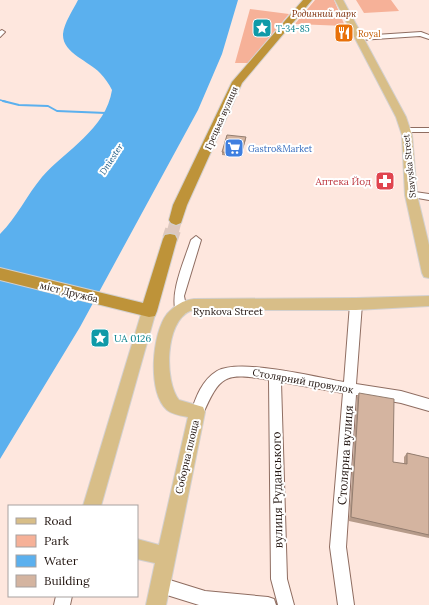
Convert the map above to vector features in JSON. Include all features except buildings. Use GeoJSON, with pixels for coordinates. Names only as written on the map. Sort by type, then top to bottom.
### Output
{"type":"FeatureCollection","features":[{"type":"Feature","properties":{"kind":"highway","name":"Грецька вулиця"},"geometry":{"type":"LineString","coordinates":[[176,220],[180,205],[199,166],[229,96],[237,82],[308,0]]}},
{"type":"Feature","properties":{"kind":"highway"},"geometry":{"type":"LineString","coordinates":[[149,311],[170,239]]}},
{"type":"Feature","properties":{"kind":"highway","name":"міст Дружба"},"geometry":{"type":"LineString","coordinates":[[0,274],[149,311]]}},
{"type":"Feature","properties":{"kind":"main road","name":"Stavyska Street"},"geometry":{"type":"LineString","coordinates":[[339,0],[362,38]]}},
{"type":"Feature","properties":{"kind":"main road","name":"Stavyska Street"},"geometry":{"type":"LineString","coordinates":[[344,0],[408,130],[416,195],[429,248]]}},
{"type":"Feature","properties":{"kind":"main road","name":"Stavyska Street"},"geometry":{"type":"LineString","coordinates":[[408,130],[411,195],[429,273]]}},
{"type":"Feature","properties":{"kind":"main road","name":"Rynkova Street"},"geometry":{"type":"LineString","coordinates":[[181,311],[325,312],[356,307],[429,301]]}},
{"type":"Feature","properties":{"kind":"main road","name":"Rynkova Street"},"geometry":{"type":"LineString","coordinates":[[356,307],[429,308]]}},
{"type":"Feature","properties":{"kind":"main road"},"geometry":{"type":"LineString","coordinates":[[92,505],[149,311]]}},
{"type":"Feature","properties":{"kind":"main road","name":"Соборна площа"},"geometry":{"type":"LineString","coordinates":[[156,605],[197,412],[174,406],[166,397],[162,382],[165,340],[171,320],[181,311]]}},
{"type":"Feature","properties":{"kind":"main road"},"geometry":{"type":"LineString","coordinates":[[138,549],[166,556]]}},
{"type":"Feature","properties":{"kind":"street"},"geometry":{"type":"LineString","coordinates":[[362,38],[421,34],[429,37]]}},
{"type":"Feature","properties":{"kind":"street"},"geometry":{"type":"LineString","coordinates":[[408,130],[429,130]]}},
{"type":"Feature","properties":{"kind":"street"},"geometry":{"type":"LineString","coordinates":[[416,195],[429,197]]}},
{"type":"Feature","properties":{"kind":"street"},"geometry":{"type":"LineString","coordinates":[[181,311],[178,296],[196,240]]}},
{"type":"Feature","properties":{"kind":"street","name":"Столярна вулиця"},"geometry":{"type":"LineString","coordinates":[[346,605],[338,547],[356,307]]}},
{"type":"Feature","properties":{"kind":"street","name":"Столярний провулок"},"geometry":{"type":"LineString","coordinates":[[197,412],[206,390],[213,381],[227,372],[249,371],[275,374],[350,389],[401,397],[429,405]]}},
{"type":"Feature","properties":{"kind":"street","name":"вулиця Руданського"},"geometry":{"type":"LineString","coordinates":[[275,374],[279,579],[285,603]]}},
{"type":"Feature","properties":{"kind":"street"},"geometry":{"type":"LineString","coordinates":[[160,585],[205,599],[269,605],[285,603]]}},
{"type":"Feature","properties":{"kind":"green space","name":"Родинний парк"},"geometry":{"type":"Polygon","coordinates":[[[315,0],[334,0],[345,26],[295,24],[315,0]]]}},
{"type":"Feature","properties":{"kind":"green space"},"geometry":{"type":"Polygon","coordinates":[[[356,0],[391,0],[399,11],[364,13],[356,0]]]}},
{"type":"Feature","properties":{"kind":"green space"},"geometry":{"type":"Polygon","coordinates":[[[250,9],[289,14],[248,63],[235,63],[250,9]]]}},
{"type":"Feature","properties":{"kind":"water","name":"Dniester"},"geometry":{"type":"Polygon","coordinates":[[[78,0],[238,0],[222,54],[198,110],[80,327],[0,459],[0,234],[12,220],[42,177],[94,128],[108,104],[112,90],[100,73],[71,52],[64,41],[63,34],[65,25],[78,0]]]}},
{"type":"Feature","properties":{"kind":"waterway"},"geometry":{"type":"LineString","coordinates":[[0,100],[7,102]]}},
{"type":"Feature","properties":{"kind":"waterway"},"geometry":{"type":"LineString","coordinates":[[3,101],[7,102]]}},
{"type":"Feature","properties":{"kind":"waterway"},"geometry":{"type":"LineString","coordinates":[[7,102],[19,105],[48,106],[57,111],[106,113]]}},
{"type":"Feature","properties":{"kind":"tunnel"},"geometry":{"type":"LineString","coordinates":[[173,231],[176,220]]}},
{"type":"Feature","properties":{"kind":"tunnel"},"geometry":{"type":"LineString","coordinates":[[170,239],[173,230]]}},
{"type":"Feature","properties":{"kind":"place","name":"Т-34-85"},"geometry":{"type":"Point","coordinates":[262,28]}},
{"type":"Feature","properties":{"kind":"place","name":"Royal"},"geometry":{"type":"Point","coordinates":[344,33]}},
{"type":"Feature","properties":{"kind":"place","name":"Gastro&Market"},"geometry":{"type":"Point","coordinates":[234,148]}},
{"type":"Feature","properties":{"kind":"place","name":"Аптека Йод"},"geometry":{"type":"Point","coordinates":[385,181]}},
{"type":"Feature","properties":{"kind":"place","name":"UA 0126"},"geometry":{"type":"Point","coordinates":[100,338]}}]}
